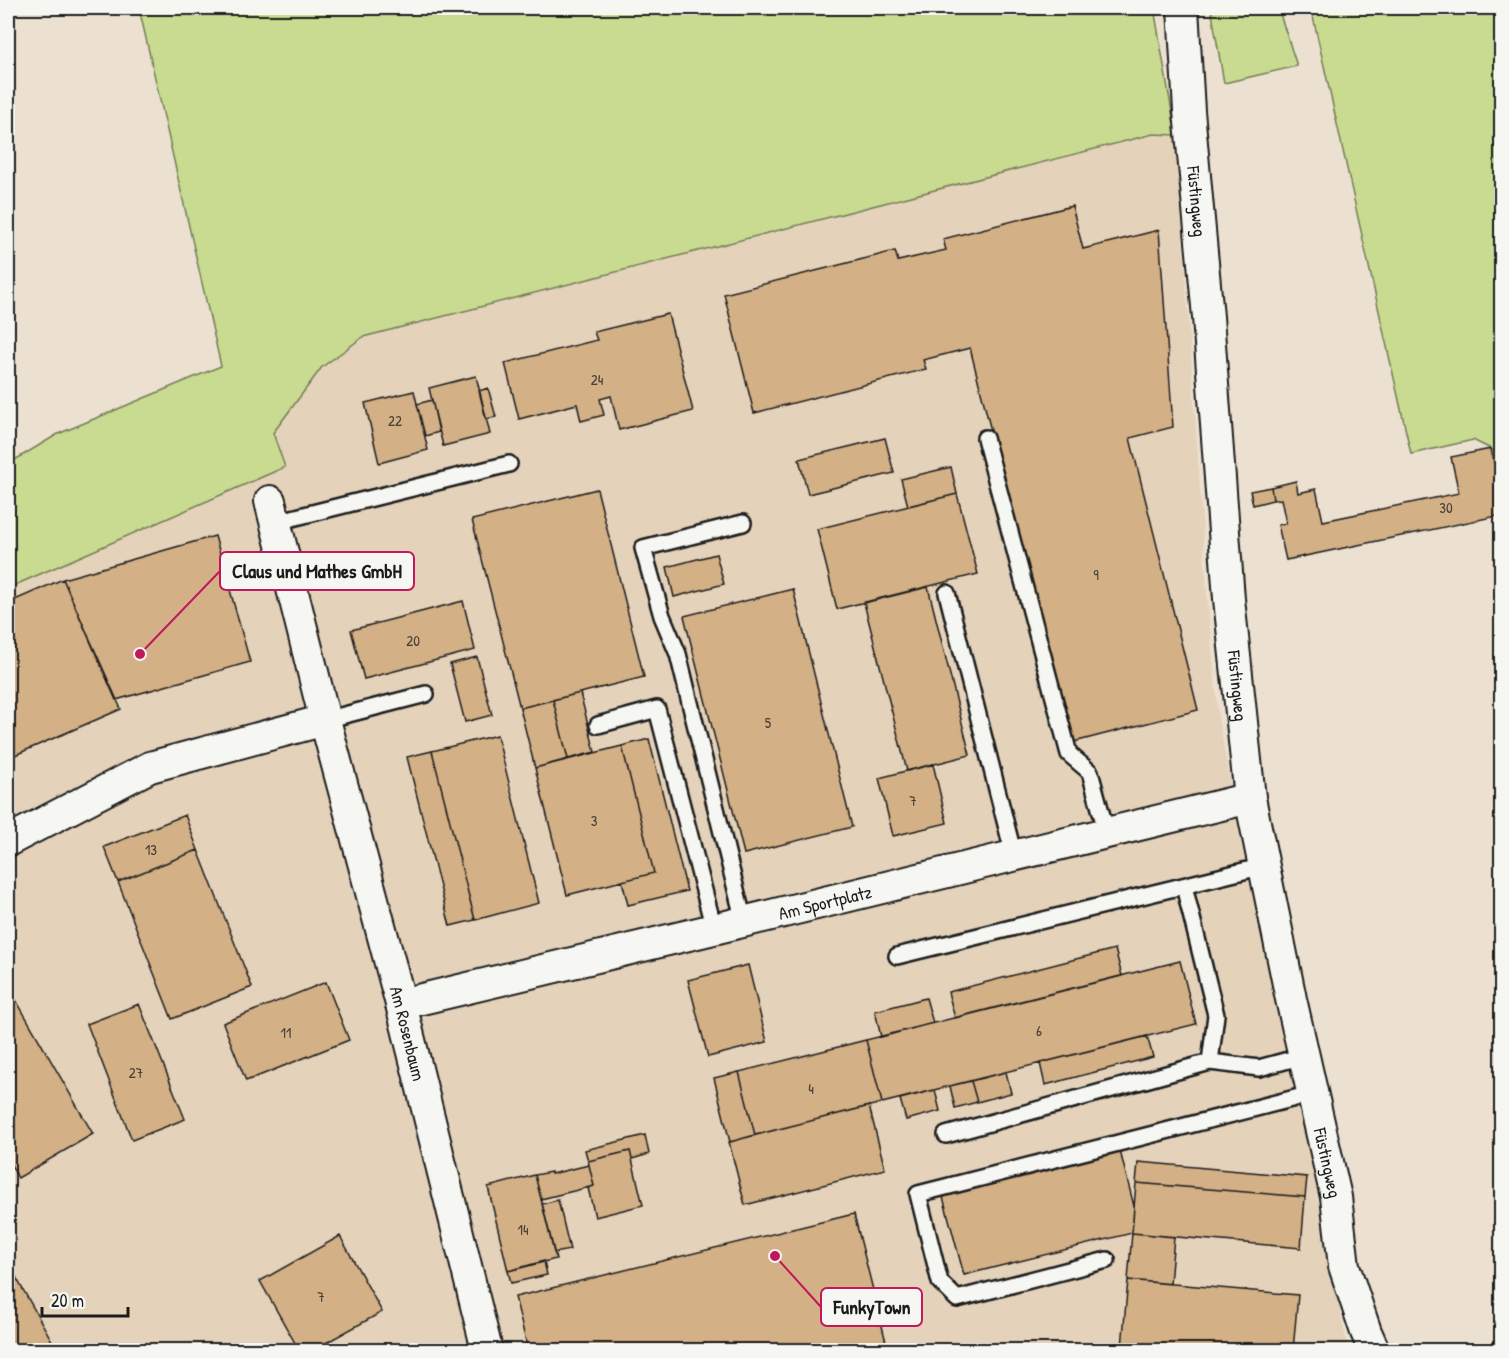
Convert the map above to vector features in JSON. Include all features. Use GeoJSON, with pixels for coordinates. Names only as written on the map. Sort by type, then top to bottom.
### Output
{"type":"FeatureCollection","features":[{"type":"Feature","properties":{"kind":"street","name":"Füstingweg"},"geometry":{"type":"LineString","coordinates":[[1183,8],[1189,111],[1209,317],[1228,599],[1250,798],[1311,1094],[1336,1197],[1344,1266],[1374,1350]]}},
{"type":"Feature","properties":{"kind":"street","name":"Am Rosenbaum"},"geometry":{"type":"LineString","coordinates":[[273,511],[325,720],[401,1004],[487,1350]]}},
{"type":"Feature","properties":{"kind":"street"},"geometry":{"type":"LineString","coordinates":[[8,841],[150,767],[325,720]]}},
{"type":"Feature","properties":{"kind":"street","name":"Am Sportplatz"},"geometry":{"type":"LineString","coordinates":[[401,1004],[1250,798]]}},
{"type":"Feature","properties":{"kind":"lane"},"geometry":{"type":"LineString","coordinates":[[986,438],[1069,754],[1090,772],[1107,834]]}},
{"type":"Feature","properties":{"kind":"lane"},"geometry":{"type":"LineString","coordinates":[[273,511],[509,464]]}},
{"type":"Feature","properties":{"kind":"lane"},"geometry":{"type":"LineString","coordinates":[[743,523],[643,548],[662,616],[678,654],[744,922]]}},
{"type":"Feature","properties":{"kind":"lane"},"geometry":{"type":"LineString","coordinates":[[947,593],[1014,856]]}},
{"type":"Feature","properties":{"kind":"lane"},"geometry":{"type":"LineString","coordinates":[[325,720],[426,694]]}},
{"type":"Feature","properties":{"kind":"lane"},"geometry":{"type":"LineString","coordinates":[[598,724],[657,709],[714,929]]}},
{"type":"Feature","properties":{"kind":"lane"},"geometry":{"type":"LineString","coordinates":[[897,956],[1264,866]]}},
{"type":"Feature","properties":{"kind":"lane"},"geometry":{"type":"LineString","coordinates":[[1184,886],[1216,1015],[1210,1062]]}},
{"type":"Feature","properties":{"kind":"lane"},"geometry":{"type":"LineString","coordinates":[[946,1135],[1210,1062],[1259,1068],[1303,1056]]}},
{"type":"Feature","properties":{"kind":"lane"},"geometry":{"type":"LineString","coordinates":[[1107,1260],[957,1299],[940,1282],[918,1194],[1311,1094]]}},
{"type":"Feature","properties":{"kind":"shaded area"},"geometry":{"type":"Polygon","coordinates":[[[1153,134],[1176,135],[1208,607],[1219,722],[1245,859],[1297,1072],[1318,1201],[1348,1350],[8,1350],[8,588],[250,478],[285,466],[273,433],[322,367],[363,337],[1153,134]]]}},
{"type":"Feature","properties":{"kind":"green space"},"geometry":{"type":"Polygon","coordinates":[[[139,8],[1154,8],[1176,135],[1153,134],[363,337],[322,367],[273,433],[285,467],[8,588],[8,464],[58,434],[221,366],[139,8]]]}},
{"type":"Feature","properties":{"kind":"green space"},"geometry":{"type":"Polygon","coordinates":[[[1211,8],[1278,8],[1297,66],[1224,83],[1211,8]]]}},
{"type":"Feature","properties":{"kind":"green space"},"geometry":{"type":"Polygon","coordinates":[[[1311,8],[1501,8],[1501,457],[1473,440],[1411,454],[1311,8]]]}},
{"type":"Feature","properties":{"kind":"building"},"geometry":{"type":"Polygon","coordinates":[[[1072,206],[1083,249],[1159,230],[1173,427],[1130,438],[1198,710],[1070,743],[970,348],[923,360],[926,369],[754,413],[724,294],[895,251],[898,261],[946,250],[943,239],[1072,206]]]}},
{"type":"Feature","properties":{"kind":"building"},"geometry":{"type":"Polygon","coordinates":[[[668,314],[693,411],[619,430],[611,396],[600,399],[604,415],[581,421],[577,404],[519,419],[505,363],[597,340],[594,332],[668,314]]]}},
{"type":"Feature","properties":{"kind":"building"},"geometry":{"type":"Polygon","coordinates":[[[476,376],[490,434],[443,446],[429,388],[476,376]]]}},
{"type":"Feature","properties":{"kind":"building"},"geometry":{"type":"Polygon","coordinates":[[[488,388],[496,417],[486,419],[479,391],[488,388]]]}},
{"type":"Feature","properties":{"kind":"building"},"geometry":{"type":"Polygon","coordinates":[[[414,391],[428,450],[379,463],[365,403],[414,391]]]}},
{"type":"Feature","properties":{"kind":"building"},"geometry":{"type":"Polygon","coordinates":[[[432,400],[439,432],[425,436],[417,404],[432,400]]]}},
{"type":"Feature","properties":{"kind":"building"},"geometry":{"type":"Polygon","coordinates":[[[885,438],[894,473],[808,494],[799,459],[885,438]]]}},
{"type":"Feature","properties":{"kind":"building"},"geometry":{"type":"Polygon","coordinates":[[[1491,449],[1502,500],[1502,515],[1286,560],[1278,525],[1286,523],[1281,499],[1273,500],[1271,487],[1296,481],[1298,493],[1316,489],[1323,521],[1459,493],[1451,457],[1491,449]]]}},
{"type":"Feature","properties":{"kind":"building"},"geometry":{"type":"Polygon","coordinates":[[[951,467],[957,494],[908,506],[901,479],[951,467]]]}},
{"type":"Feature","properties":{"kind":"building"},"geometry":{"type":"Polygon","coordinates":[[[1271,487],[1273,500],[1253,505],[1250,491],[1271,487]]]}},
{"type":"Feature","properties":{"kind":"building"},"geometry":{"type":"Polygon","coordinates":[[[597,489],[644,677],[520,708],[472,520],[597,489]]]}},
{"type":"Feature","properties":{"kind":"building"},"geometry":{"type":"Polygon","coordinates":[[[957,494],[978,574],[837,609],[817,529],[957,494]]]}},
{"type":"Feature","properties":{"kind":"building"},"geometry":{"type":"Polygon","coordinates":[[[215,536],[250,662],[116,700],[63,579],[215,536]]]}},
{"type":"Feature","properties":{"kind":"building"},"geometry":{"type":"Polygon","coordinates":[[[716,554],[724,584],[674,597],[667,567],[716,554]]]}},
{"type":"Feature","properties":{"kind":"building"},"geometry":{"type":"Polygon","coordinates":[[[63,579],[121,709],[8,758],[8,603],[63,579]]]}},
{"type":"Feature","properties":{"kind":"building"},"geometry":{"type":"Polygon","coordinates":[[[928,587],[970,755],[907,771],[864,603],[928,587]]]}},
{"type":"Feature","properties":{"kind":"building"},"geometry":{"type":"Polygon","coordinates":[[[793,589],[852,827],[744,854],[684,616],[793,589]]]}},
{"type":"Feature","properties":{"kind":"building"},"geometry":{"type":"Polygon","coordinates":[[[463,601],[475,650],[364,679],[351,630],[463,601]]]}},
{"type":"Feature","properties":{"kind":"building"},"geometry":{"type":"Polygon","coordinates":[[[477,657],[492,715],[465,722],[450,664],[477,657]]]}},
{"type":"Feature","properties":{"kind":"building"},"geometry":{"type":"Polygon","coordinates":[[[580,693],[595,752],[568,759],[553,700],[580,693]]]}},
{"type":"Feature","properties":{"kind":"building"},"geometry":{"type":"Polygon","coordinates":[[[553,700],[568,759],[535,768],[520,708],[553,700]]]}},
{"type":"Feature","properties":{"kind":"building"},"geometry":{"type":"Polygon","coordinates":[[[497,735],[539,903],[475,920],[432,751],[497,735]]]}},
{"type":"Feature","properties":{"kind":"building"},"geometry":{"type":"Polygon","coordinates":[[[649,739],[687,891],[628,905],[622,881],[654,873],[622,746],[649,739]]]}},
{"type":"Feature","properties":{"kind":"building"},"geometry":{"type":"Polygon","coordinates":[[[622,746],[654,873],[567,895],[535,768],[622,746]]]}},
{"type":"Feature","properties":{"kind":"building"},"geometry":{"type":"Polygon","coordinates":[[[432,751],[475,920],[450,926],[407,757],[432,751]]]}},
{"type":"Feature","properties":{"kind":"building"},"geometry":{"type":"Polygon","coordinates":[[[933,764],[947,823],[893,836],[879,778],[933,764]]]}},
{"type":"Feature","properties":{"kind":"building"},"geometry":{"type":"Polygon","coordinates":[[[185,815],[198,850],[118,882],[104,847],[185,815]]]}},
{"type":"Feature","properties":{"kind":"building"},"geometry":{"type":"Polygon","coordinates":[[[198,850],[252,987],[172,1019],[118,882],[198,850]]]}},
{"type":"Feature","properties":{"kind":"building"},"geometry":{"type":"Polygon","coordinates":[[[1115,949],[1122,976],[955,1018],[948,992],[1115,949]]]}},
{"type":"Feature","properties":{"kind":"building"},"geometry":{"type":"Polygon","coordinates":[[[1180,961],[1196,1024],[882,1103],[866,1040],[1180,961]]]}},
{"type":"Feature","properties":{"kind":"building"},"geometry":{"type":"Polygon","coordinates":[[[748,965],[767,1042],[708,1057],[688,980],[748,965]]]}},
{"type":"Feature","properties":{"kind":"building"},"geometry":{"type":"Polygon","coordinates":[[[326,982],[349,1040],[246,1081],[223,1023],[326,982]]]}},
{"type":"Feature","properties":{"kind":"building"},"geometry":{"type":"Polygon","coordinates":[[[8,986],[93,1134],[18,1178],[8,1159],[8,986]]]}},
{"type":"Feature","properties":{"kind":"building"},"geometry":{"type":"Polygon","coordinates":[[[926,998],[933,1023],[881,1037],[875,1011],[926,998]]]}},
{"type":"Feature","properties":{"kind":"building"},"geometry":{"type":"Polygon","coordinates":[[[139,1004],[185,1119],[132,1140],[87,1024],[139,1004]]]}},
{"type":"Feature","properties":{"kind":"building"},"geometry":{"type":"Polygon","coordinates":[[[1147,1036],[1153,1057],[1045,1085],[1040,1063],[1147,1036]]]}},
{"type":"Feature","properties":{"kind":"building"},"geometry":{"type":"Polygon","coordinates":[[[866,1040],[882,1103],[755,1135],[739,1072],[866,1040]]]}},
{"type":"Feature","properties":{"kind":"building"},"geometry":{"type":"Polygon","coordinates":[[[739,1072],[755,1135],[730,1142],[714,1078],[739,1072]]]}},
{"type":"Feature","properties":{"kind":"building"},"geometry":{"type":"Polygon","coordinates":[[[1006,1072],[1011,1093],[977,1102],[971,1081],[1006,1072]]]}},
{"type":"Feature","properties":{"kind":"building"},"geometry":{"type":"Polygon","coordinates":[[[971,1081],[977,1102],[955,1108],[950,1086],[971,1081]]]}},
{"type":"Feature","properties":{"kind":"building"},"geometry":{"type":"Polygon","coordinates":[[[935,1090],[940,1111],[906,1120],[900,1099],[935,1090]]]}},
{"type":"Feature","properties":{"kind":"building"},"geometry":{"type":"Polygon","coordinates":[[[869,1106],[885,1169],[745,1205],[729,1142],[869,1106]]]}},
{"type":"Feature","properties":{"kind":"building"},"geometry":{"type":"Polygon","coordinates":[[[645,1135],[649,1154],[632,1159],[630,1151],[588,1161],[585,1150],[645,1135]]]}},
{"type":"Feature","properties":{"kind":"building"},"geometry":{"type":"Polygon","coordinates":[[[630,1151],[643,1205],[595,1217],[588,1188],[594,1186],[588,1161],[630,1151]]]}},
{"type":"Feature","properties":{"kind":"building"},"geometry":{"type":"Polygon","coordinates":[[[1120,1151],[1134,1206],[1132,1233],[964,1275],[943,1197],[1120,1151]]]}},
{"type":"Feature","properties":{"kind":"building"},"geometry":{"type":"Polygon","coordinates":[[[1138,1162],[1307,1177],[1305,1197],[1136,1183],[1138,1162]]]}},
{"type":"Feature","properties":{"kind":"building"},"geometry":{"type":"Polygon","coordinates":[[[589,1165],[594,1186],[541,1199],[535,1175],[551,1172],[551,1174],[589,1165]]]}},
{"type":"Feature","properties":{"kind":"building"},"geometry":{"type":"Polygon","coordinates":[[[535,1175],[556,1259],[508,1271],[488,1187],[535,1175]]]}},
{"type":"Feature","properties":{"kind":"building"},"geometry":{"type":"Polygon","coordinates":[[[1136,1183],[1305,1197],[1301,1248],[1132,1233],[1136,1183]]]}},
{"type":"Feature","properties":{"kind":"building"},"geometry":{"type":"Polygon","coordinates":[[[558,1200],[570,1250],[554,1253],[542,1204],[558,1200]]]}},
{"type":"Feature","properties":{"kind":"building"},"geometry":{"type":"Polygon","coordinates":[[[854,1214],[888,1350],[528,1350],[515,1297],[854,1214]]]}},
{"type":"Feature","properties":{"kind":"building"},"geometry":{"type":"Polygon","coordinates":[[[1132,1233],[1174,1237],[1170,1284],[1128,1280],[1132,1233]]]}},
{"type":"Feature","properties":{"kind":"building"},"geometry":{"type":"Polygon","coordinates":[[[340,1236],[382,1312],[313,1350],[299,1350],[260,1281],[340,1236]]]}},
{"type":"Feature","properties":{"kind":"building"},"geometry":{"type":"Polygon","coordinates":[[[544,1261],[547,1275],[511,1283],[508,1271],[544,1261]]]}},
{"type":"Feature","properties":{"kind":"building"},"geometry":{"type":"Polygon","coordinates":[[[8,1263],[57,1350],[8,1350],[8,1263]]]}},
{"type":"Feature","properties":{"kind":"building"},"geometry":{"type":"Polygon","coordinates":[[[1128,1280],[1298,1295],[1293,1350],[1168,1350],[1122,1347],[1128,1280]]]}},
{"type":"Feature","properties":{"kind":"place","name":"Claus und Mathes GmbH"},"geometry":{"type":"Point","coordinates":[140,654]}},
{"type":"Feature","properties":{"kind":"place","name":"FunkyTown"},"geometry":{"type":"Point","coordinates":[775,1256]}}]}
